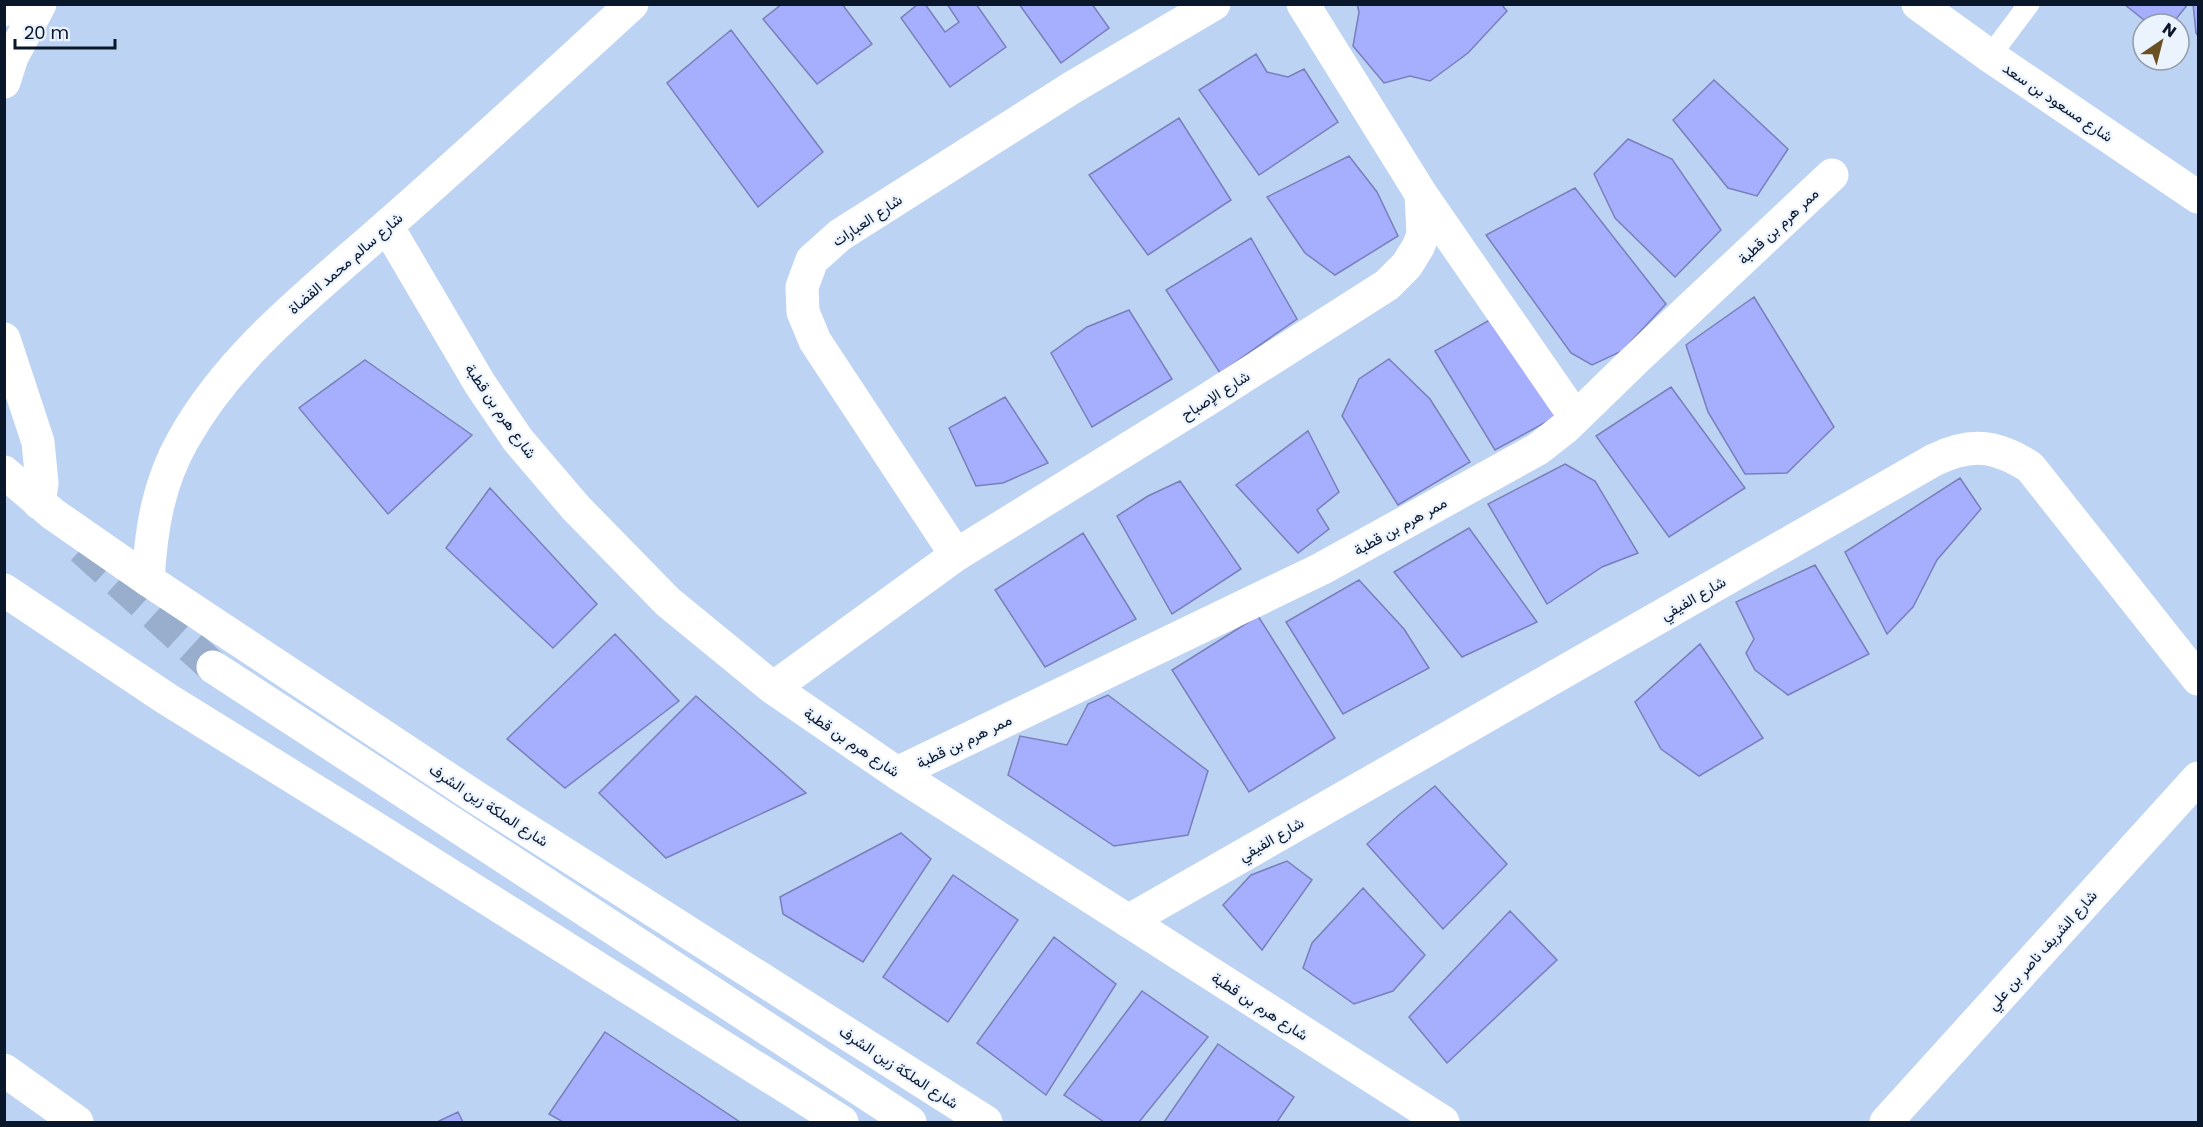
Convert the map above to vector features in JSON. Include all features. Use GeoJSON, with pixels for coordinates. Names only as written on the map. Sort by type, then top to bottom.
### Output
{"type":"FeatureCollection","features":[{"type":"Feature","properties":{"kind":"main road"},"geometry":{"type":"LineString","coordinates":[[4,10],[10,4]]}},
{"type":"Feature","properties":{"kind":"main road"},"geometry":{"type":"LineString","coordinates":[[4,82],[12,57],[40,4]]}},
{"type":"Feature","properties":{"kind":"main road","name":"شارع سالم محمد القضاة"},"geometry":{"type":"LineString","coordinates":[[148,580],[151,531],[163,484],[183,440],[209,400],[293,307],[387,226],[632,4]]}},
{"type":"Feature","properties":{"kind":"main road","name":"شارع العبارات"},"geometry":{"type":"LineString","coordinates":[[956,555],[815,341],[803,312],[802,287],[812,260],[840,235],[1063,93],[1214,4]]}},
{"type":"Feature","properties":{"kind":"main road","name":"شارع الإصباح"},"geometry":{"type":"LineString","coordinates":[[773,688],[956,555],[1387,285],[1407,265],[1423,235],[1421,194],[1303,4]]}},
{"type":"Feature","properties":{"kind":"main road","name":"شارع مسعود بن سعد"},"geometry":{"type":"LineString","coordinates":[[1918,4],[1990,56],[2199,197]]}},
{"type":"Feature","properties":{"kind":"main road","name":"ممر هرم بن قطبة"},"geometry":{"type":"LineString","coordinates":[[897,773],[1321,569],[1538,449],[1566,427],[1832,175]]}},
{"type":"Feature","properties":{"kind":"main road"},"geometry":{"type":"LineString","coordinates":[[1421,194],[1575,417]]}},
{"type":"Feature","properties":{"kind":"main road","name":"شارع هرم بن قطبة"},"geometry":{"type":"LineString","coordinates":[[387,226],[480,384],[518,440],[576,508],[668,602],[773,688],[897,773],[1443,1122]]}},
{"type":"Feature","properties":{"kind":"main road"},"geometry":{"type":"LineString","coordinates":[[4,339],[38,441],[42,483],[39,503]]}},
{"type":"Feature","properties":{"kind":"main road","name":"شارع الفيفي"},"geometry":{"type":"LineString","coordinates":[[1128,921],[1913,471],[1953,451],[1973,447],[1994,449],[2013,456],[2030,467],[2199,679]]}},
{"type":"Feature","properties":{"kind":"main road","name":"شارع الملكة زين الشرف"},"geometry":{"type":"LineString","coordinates":[[4,472],[53,514],[148,580],[477,798],[986,1122]]}},
{"type":"Feature","properties":{"kind":"main road"},"geometry":{"type":"LineString","coordinates":[[8,597],[843,1122]]}},
{"type":"Feature","properties":{"kind":"main road"},"geometry":{"type":"LineString","coordinates":[[213,667],[910,1122]]}},
{"type":"Feature","properties":{"kind":"main road","name":"شارع الشريف ناصر بن علي"},"geometry":{"type":"LineString","coordinates":[[1886,1122],[2199,778]]}},
{"type":"Feature","properties":{"kind":"main road"},"geometry":{"type":"LineString","coordinates":[[4,1070],[77,1122]]}},
{"type":"Feature","properties":{"kind":"lane"},"geometry":{"type":"LineString","coordinates":[[1990,56],[2029,4]]}},
{"type":"Feature","properties":{"kind":"building"},"geometry":{"type":"Polygon","coordinates":[[[782,4],[842,4],[872,44],[817,84],[763,19],[782,4]]]}},
{"type":"Feature","properties":{"kind":"building"},"geometry":{"type":"Polygon","coordinates":[[[918,4],[925,4],[945,32],[959,22],[947,4],[976,4],[1006,47],[950,87],[901,18],[918,4]]]}},
{"type":"Feature","properties":{"kind":"building"},"geometry":{"type":"Polygon","coordinates":[[[1019,4],[1092,4],[1109,28],[1061,63],[1019,4]]]}},
{"type":"Feature","properties":{"kind":"building"},"geometry":{"type":"Polygon","coordinates":[[[1357,4],[1501,4],[1507,11],[1468,53],[1430,81],[1410,76],[1384,83],[1353,46],[1359,12],[1357,4]]]}},
{"type":"Feature","properties":{"kind":"building"},"geometry":{"type":"Polygon","coordinates":[[[2124,4],[2188,4],[2182,12],[2134,12],[2124,4]]]}},
{"type":"Feature","properties":{"kind":"building"},"geometry":{"type":"Polygon","coordinates":[[[2193,4],[2198,4],[2198,36],[2196,33],[2193,4]]]}},
{"type":"Feature","properties":{"kind":"building"},"geometry":{"type":"Polygon","coordinates":[[[731,30],[823,152],[758,207],[667,83],[731,30]]]}},
{"type":"Feature","properties":{"kind":"building"},"geometry":{"type":"Polygon","coordinates":[[[1256,54],[1267,72],[1288,77],[1304,69],[1338,122],[1259,175],[1199,90],[1256,54]]]}},
{"type":"Feature","properties":{"kind":"building"},"geometry":{"type":"Polygon","coordinates":[[[1714,80],[1788,149],[1757,196],[1728,188],[1673,120],[1714,80]]]}},
{"type":"Feature","properties":{"kind":"building"},"geometry":{"type":"Polygon","coordinates":[[[1179,118],[1231,200],[1148,255],[1089,175],[1179,118]]]}},
{"type":"Feature","properties":{"kind":"building"},"geometry":{"type":"Polygon","coordinates":[[[1628,139],[1672,159],[1721,230],[1675,277],[1615,218],[1594,174],[1628,139]]]}},
{"type":"Feature","properties":{"kind":"building"},"geometry":{"type":"Polygon","coordinates":[[[1349,156],[1377,192],[1398,236],[1335,275],[1305,253],[1267,197],[1349,156]]]}},
{"type":"Feature","properties":{"kind":"building"},"geometry":{"type":"Polygon","coordinates":[[[1575,188],[1666,304],[1622,351],[1592,365],[1571,353],[1486,235],[1575,188]]]}},
{"type":"Feature","properties":{"kind":"building"},"geometry":{"type":"Polygon","coordinates":[[[1251,238],[1297,319],[1220,373],[1166,290],[1251,238]]]}},
{"type":"Feature","properties":{"kind":"building"},"geometry":{"type":"Polygon","coordinates":[[[1754,297],[1834,427],[1787,473],[1745,474],[1708,412],[1686,345],[1754,297]]]}},
{"type":"Feature","properties":{"kind":"building"},"geometry":{"type":"Polygon","coordinates":[[[1129,310],[1172,379],[1092,427],[1051,353],[1087,327],[1129,310]]]}},
{"type":"Feature","properties":{"kind":"building"},"geometry":{"type":"Polygon","coordinates":[[[1493,318],[1559,415],[1495,450],[1435,351],[1493,318]]]}},
{"type":"Feature","properties":{"kind":"building"},"geometry":{"type":"Polygon","coordinates":[[[1389,359],[1430,399],[1470,462],[1398,505],[1342,416],[1359,379],[1389,359]]]}},
{"type":"Feature","properties":{"kind":"building"},"geometry":{"type":"Polygon","coordinates":[[[365,360],[472,435],[388,514],[299,408],[365,360]]]}},
{"type":"Feature","properties":{"kind":"building"},"geometry":{"type":"Polygon","coordinates":[[[1671,387],[1745,488],[1669,537],[1596,436],[1671,387]]]}},
{"type":"Feature","properties":{"kind":"building"},"geometry":{"type":"Polygon","coordinates":[[[1005,397],[1048,463],[1003,483],[976,486],[949,428],[1005,397]]]}},
{"type":"Feature","properties":{"kind":"building"},"geometry":{"type":"Polygon","coordinates":[[[1308,431],[1339,492],[1317,510],[1329,529],[1298,553],[1236,485],[1308,431]]]}},
{"type":"Feature","properties":{"kind":"building"},"geometry":{"type":"Polygon","coordinates":[[[1565,464],[1595,481],[1638,553],[1602,567],[1547,604],[1488,504],[1565,464]]]}},
{"type":"Feature","properties":{"kind":"building"},"geometry":{"type":"Polygon","coordinates":[[[1960,478],[1981,509],[1937,560],[1913,607],[1887,634],[1845,552],[1960,478]]]}},
{"type":"Feature","properties":{"kind":"building"},"geometry":{"type":"Polygon","coordinates":[[[1180,481],[1241,569],[1172,614],[1117,516],[1148,496],[1180,481]]]}},
{"type":"Feature","properties":{"kind":"building"},"geometry":{"type":"Polygon","coordinates":[[[490,488],[597,604],[553,648],[446,548],[490,488]]]}},
{"type":"Feature","properties":{"kind":"building"},"geometry":{"type":"Polygon","coordinates":[[[1469,528],[1537,622],[1462,657],[1394,572],[1469,528]]]}},
{"type":"Feature","properties":{"kind":"building"},"geometry":{"type":"Polygon","coordinates":[[[1083,533],[1136,619],[1045,667],[995,590],[1083,533]]]}},
{"type":"Feature","properties":{"kind":"building"},"geometry":{"type":"Polygon","coordinates":[[[1815,565],[1869,654],[1788,695],[1755,670],[1746,653],[1754,639],[1736,602],[1815,565]]]}},
{"type":"Feature","properties":{"kind":"building"},"geometry":{"type":"Polygon","coordinates":[[[1359,580],[1404,629],[1429,668],[1343,714],[1286,622],[1359,580]]]}},
{"type":"Feature","properties":{"kind":"building"},"geometry":{"type":"Polygon","coordinates":[[[1258,616],[1335,738],[1249,792],[1172,670],[1258,616]]]}},
{"type":"Feature","properties":{"kind":"building"},"geometry":{"type":"Polygon","coordinates":[[[615,634],[679,701],[565,788],[507,739],[615,634]]]}},
{"type":"Feature","properties":{"kind":"building"},"geometry":{"type":"Polygon","coordinates":[[[1700,644],[1763,738],[1699,776],[1661,749],[1635,702],[1700,644]]]}},
{"type":"Feature","properties":{"kind":"building"},"geometry":{"type":"Polygon","coordinates":[[[1108,695],[1208,771],[1188,835],[1114,846],[1008,775],[1020,736],[1067,745],[1088,704],[1108,695]]]}},
{"type":"Feature","properties":{"kind":"building"},"geometry":{"type":"Polygon","coordinates":[[[696,696],[806,793],[666,858],[599,793],[696,696]]]}},
{"type":"Feature","properties":{"kind":"building"},"geometry":{"type":"Polygon","coordinates":[[[1435,786],[1507,864],[1443,929],[1367,844],[1435,786]]]}},
{"type":"Feature","properties":{"kind":"building"},"geometry":{"type":"Polygon","coordinates":[[[901,833],[931,859],[863,962],[783,914],[780,897],[901,833]]]}},
{"type":"Feature","properties":{"kind":"building"},"geometry":{"type":"Polygon","coordinates":[[[1287,861],[1312,880],[1262,950],[1223,905],[1251,875],[1287,861]]]}},
{"type":"Feature","properties":{"kind":"building"},"geometry":{"type":"Polygon","coordinates":[[[953,875],[1018,920],[948,1022],[883,977],[953,875]]]}},
{"type":"Feature","properties":{"kind":"building"},"geometry":{"type":"Polygon","coordinates":[[[1363,888],[1425,955],[1393,991],[1354,1004],[1303,968],[1312,943],[1363,888]]]}},
{"type":"Feature","properties":{"kind":"building"},"geometry":{"type":"Polygon","coordinates":[[[1510,911],[1557,960],[1447,1063],[1409,1017],[1510,911]]]}},
{"type":"Feature","properties":{"kind":"building"},"geometry":{"type":"Polygon","coordinates":[[[1054,937],[1116,984],[1046,1095],[977,1043],[1054,937]]]}},
{"type":"Feature","properties":{"kind":"building"},"geometry":{"type":"Polygon","coordinates":[[[1142,991],[1208,1037],[1139,1122],[1104,1122],[1064,1095],[1142,991]]]}},
{"type":"Feature","properties":{"kind":"building"},"geometry":{"type":"Polygon","coordinates":[[[605,1032],[740,1122],[563,1122],[549,1114],[605,1032]]]}},
{"type":"Feature","properties":{"kind":"building"},"geometry":{"type":"Polygon","coordinates":[[[1218,1044],[1294,1097],[1277,1122],[1164,1122],[1218,1044]]]}},
{"type":"Feature","properties":{"kind":"building"},"geometry":{"type":"Polygon","coordinates":[[[458,1112],[463,1122],[437,1122],[458,1112]]]}},
{"type":"Feature","properties":{"kind":"tunnel"},"geometry":{"type":"LineString","coordinates":[[82,548],[213,667]]}}]}
